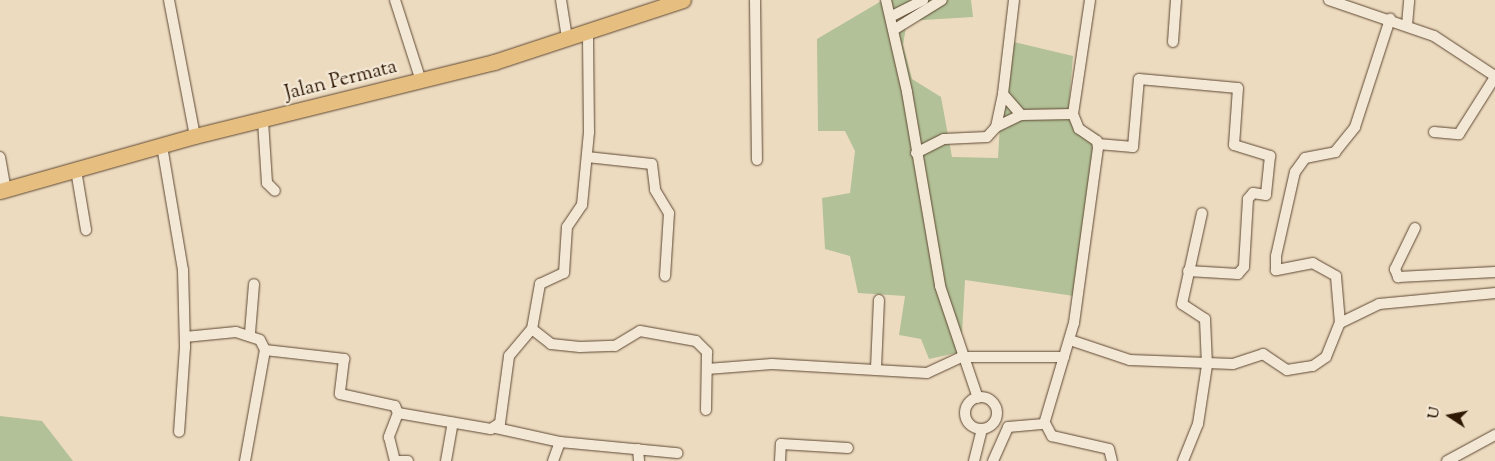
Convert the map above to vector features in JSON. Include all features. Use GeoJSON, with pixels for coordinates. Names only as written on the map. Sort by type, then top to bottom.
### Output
{"type":"FeatureCollection","features":[{"type":"Feature","properties":{"kind":"main road","name":"Jalan Permata"},"geometry":{"type":"LineString","coordinates":[[3,190],[194,136],[264,121],[421,81],[567,39],[683,0]]}},
{"type":"Feature","properties":{"kind":"street"},"geometry":{"type":"LineString","coordinates":[[169,0],[194,136]]}},
{"type":"Feature","properties":{"kind":"street"},"geometry":{"type":"LineString","coordinates":[[394,0],[421,81]]}},
{"type":"Feature","properties":{"kind":"street"},"geometry":{"type":"LineString","coordinates":[[561,0],[567,39]]}},
{"type":"Feature","properties":{"kind":"street"},"geometry":{"type":"LineString","coordinates":[[754,0],[757,160]]}},
{"type":"Feature","properties":{"kind":"street"},"geometry":{"type":"LineString","coordinates":[[886,0],[895,29],[940,286],[961,358],[978,398]]}},
{"type":"Feature","properties":{"kind":"street"},"geometry":{"type":"LineString","coordinates":[[892,16],[924,0]]}},
{"type":"Feature","properties":{"kind":"street"},"geometry":{"type":"LineString","coordinates":[[895,29],[942,0]]}},
{"type":"Feature","properties":{"kind":"street"},"geometry":{"type":"LineString","coordinates":[[996,127],[1003,94],[1014,0]]}},
{"type":"Feature","properties":{"kind":"street"},"geometry":{"type":"LineString","coordinates":[[1090,0],[1073,114],[1079,130],[1098,144],[1133,147],[1139,79],[1238,88],[1234,145],[1270,156],[1266,195],[1253,193],[1248,198],[1244,268],[1238,274],[1188,270]]}},
{"type":"Feature","properties":{"kind":"street"},"geometry":{"type":"LineString","coordinates":[[1173,42],[1176,0]]}},
{"type":"Feature","properties":{"kind":"street"},"geometry":{"type":"LineString","coordinates":[[1329,0],[1407,25],[1460,51],[1495,76],[1459,134],[1434,132]]}},
{"type":"Feature","properties":{"kind":"street"},"geometry":{"type":"LineString","coordinates":[[1407,25],[1409,0]]}},
{"type":"Feature","properties":{"kind":"street"},"geometry":{"type":"LineString","coordinates":[[1070,340],[1130,360],[1207,365],[1233,364],[1263,354],[1287,370],[1313,366],[1326,357],[1340,323],[1336,276],[1313,263],[1276,270],[1276,256],[1295,172],[1306,158],[1335,152],[1355,128],[1390,18]]}},
{"type":"Feature","properties":{"kind":"street"},"geometry":{"type":"LineString","coordinates":[[496,428],[500,423],[509,356],[532,329],[538,288],[564,273],[566,232],[582,209],[587,157],[588,31]]}},
{"type":"Feature","properties":{"kind":"street"},"geometry":{"type":"LineString","coordinates":[[1003,94],[1022,115]]}},
{"type":"Feature","properties":{"kind":"street"},"geometry":{"type":"LineString","coordinates":[[916,153],[944,139],[987,137],[996,127],[1022,115],[1073,114]]}},
{"type":"Feature","properties":{"kind":"street"},"geometry":{"type":"LineString","coordinates":[[264,121],[266,182],[275,191]]}},
{"type":"Feature","properties":{"kind":"street"},"geometry":{"type":"LineString","coordinates":[[1098,144],[1070,340],[1045,423],[1052,436],[1109,449],[1112,461]]}},
{"type":"Feature","properties":{"kind":"street"},"geometry":{"type":"LineString","coordinates":[[162,146],[183,270],[185,337],[179,432]]}},
{"type":"Feature","properties":{"kind":"street"},"geometry":{"type":"LineString","coordinates":[[0,157],[3,190]]}},
{"type":"Feature","properties":{"kind":"street"},"geometry":{"type":"LineString","coordinates":[[587,157],[652,164],[655,190],[669,213],[665,276]]}},
{"type":"Feature","properties":{"kind":"street"},"geometry":{"type":"LineString","coordinates":[[76,170],[86,230]]}},
{"type":"Feature","properties":{"kind":"street"},"geometry":{"type":"LineString","coordinates":[[1184,461],[1198,424],[1207,365],[1205,319],[1182,304],[1202,213]]}},
{"type":"Feature","properties":{"kind":"street"},"geometry":{"type":"LineString","coordinates":[[1415,228],[1395,269],[1398,277],[1495,272]]}},
{"type":"Feature","properties":{"kind":"street"},"geometry":{"type":"LineString","coordinates":[[254,284],[250,333],[265,350],[342,358],[340,394],[390,401],[398,413],[496,428],[560,442],[638,448],[677,454]]}},
{"type":"Feature","properties":{"kind":"street"},"geometry":{"type":"LineString","coordinates":[[1340,323],[1378,304],[1495,293]]}},
{"type":"Feature","properties":{"kind":"street"},"geometry":{"type":"LineString","coordinates":[[876,368],[879,300]]}},
{"type":"Feature","properties":{"kind":"street"},"geometry":{"type":"LineString","coordinates":[[532,329],[551,344],[580,347],[615,346],[640,331],[696,341],[707,352],[706,410]]}},
{"type":"Feature","properties":{"kind":"street"},"geometry":{"type":"LineString","coordinates":[[185,337],[250,333]]}},
{"type":"Feature","properties":{"kind":"street"},"geometry":{"type":"LineString","coordinates":[[245,461],[265,350]]}},
{"type":"Feature","properties":{"kind":"street"},"geometry":{"type":"LineString","coordinates":[[707,369],[750,364],[876,368],[932,372],[961,358],[1064,357]]}},
{"type":"Feature","properties":{"kind":"street"},"geometry":{"type":"LineString","coordinates":[[978,398],[993,402],[997,412],[992,426],[982,429],[971,426],[966,415],[968,404],[978,398]]}},
{"type":"Feature","properties":{"kind":"street"},"geometry":{"type":"LineString","coordinates":[[398,413],[389,437],[395,461],[408,461]]}},
{"type":"Feature","properties":{"kind":"street"},"geometry":{"type":"LineString","coordinates":[[446,461],[454,423]]}},
{"type":"Feature","properties":{"kind":"street"},"geometry":{"type":"LineString","coordinates":[[993,461],[1008,427],[1045,423]]}},
{"type":"Feature","properties":{"kind":"street"},"geometry":{"type":"LineString","coordinates":[[974,461],[982,429]]}},
{"type":"Feature","properties":{"kind":"street"},"geometry":{"type":"LineString","coordinates":[[1447,461],[1495,435]]}},
{"type":"Feature","properties":{"kind":"street"},"geometry":{"type":"LineString","coordinates":[[553,461],[560,442]]}},
{"type":"Feature","properties":{"kind":"street"},"geometry":{"type":"LineString","coordinates":[[780,461],[781,444],[848,448]]}},
{"type":"Feature","properties":{"kind":"street"},"geometry":{"type":"LineString","coordinates":[[638,448],[639,461]]}},
{"type":"Feature","properties":{"kind":"green space"},"geometry":{"type":"Polygon","coordinates":[[[883,0],[971,0],[973,17],[907,21],[903,45],[912,79],[941,97],[952,157],[998,158],[1005,40],[1073,56],[1068,116],[1099,135],[1074,296],[965,280],[961,352],[929,359],[921,339],[899,335],[905,296],[858,293],[850,256],[825,249],[822,198],[850,193],[855,151],[845,131],[818,131],[817,39],[883,0]]]}},
{"type":"Feature","properties":{"kind":"green space"},"geometry":{"type":"Polygon","coordinates":[[[0,416],[42,421],[73,461],[0,461],[0,416]]]}}]}
